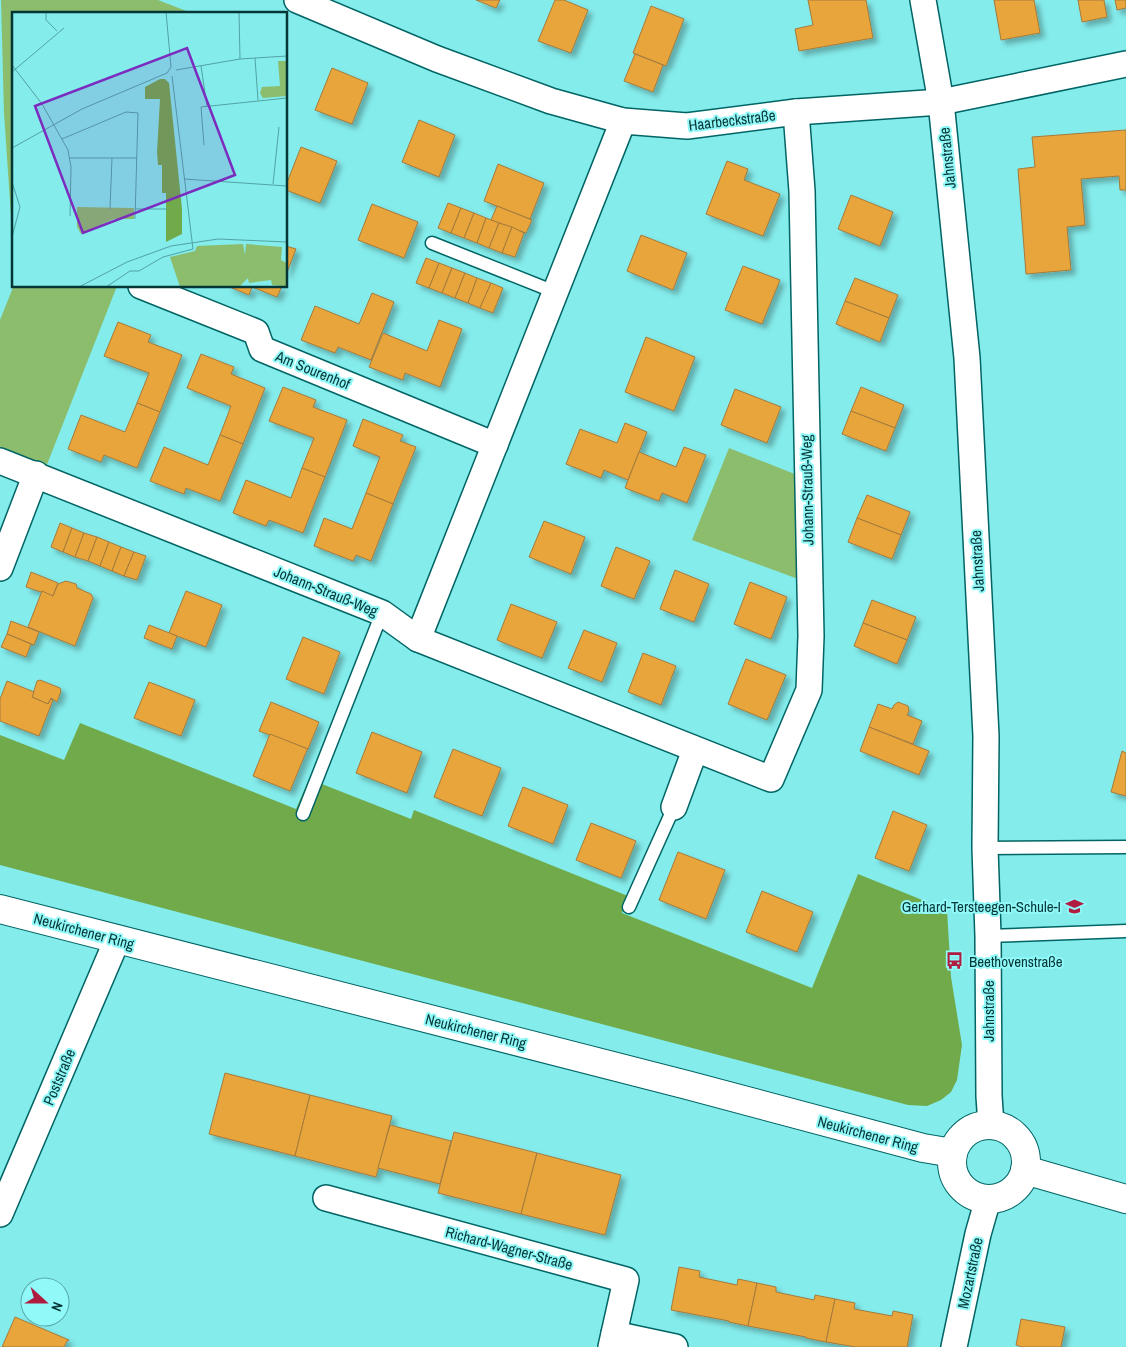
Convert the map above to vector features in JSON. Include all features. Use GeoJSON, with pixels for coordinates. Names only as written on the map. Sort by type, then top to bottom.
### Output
{"type":"FeatureCollection","features":[{"type":"Feature","properties":{"kind":"street","name":"Haarbeckstraße"},"geometry":{"type":"LineString","coordinates":[[297,0],[437,59],[551,101],[623,121],[687,126],[796,112],[941,102],[1126,64]]}},
{"type":"Feature","properties":{"kind":"street","name":"Jahnstraße"},"geometry":{"type":"LineString","coordinates":[[923,0],[941,102],[967,358],[986,736],[985,848],[991,1125]]}},
{"type":"Feature","properties":{"kind":"street","name":"Johann-Strauß-Weg"},"geometry":{"type":"LineString","coordinates":[[0,460],[382,613],[418,639],[771,779],[809,690],[811,636],[802,191],[796,112]]}},
{"type":"Feature","properties":{"kind":"street"},"geometry":{"type":"LineString","coordinates":[[418,639],[623,121]]}},
{"type":"Feature","properties":{"kind":"street","name":"Am Sourenhof"},"geometry":{"type":"LineString","coordinates":[[146,288],[256,332],[262,349],[495,445]]}},
{"type":"Feature","properties":{"kind":"street"},"geometry":{"type":"LineString","coordinates":[[0,568],[36,474]]}},
{"type":"Feature","properties":{"kind":"street"},"geometry":{"type":"LineString","coordinates":[[674,807],[695,750]]}},
{"type":"Feature","properties":{"kind":"street","name":"Neukirchener Ring"},"geometry":{"type":"LineString","coordinates":[[0,909],[677,1082],[923,1148],[953,1153]]}},
{"type":"Feature","properties":{"kind":"street","name":"Poststraße"},"geometry":{"type":"LineString","coordinates":[[0,1214],[117,940]]}},
{"type":"Feature","properties":{"kind":"street"},"geometry":{"type":"LineString","coordinates":[[991,1125],[1004,1128],[1014,1135],[1021,1145],[1025,1158],[1025,1170],[1020,1182],[1012,1191],[1001,1197],[988,1199],[975,1197],[964,1190],[956,1179],[952,1166],[953,1153],[958,1142],[967,1132],[978,1127],[991,1125]]}},
{"type":"Feature","properties":{"kind":"street"},"geometry":{"type":"LineString","coordinates":[[1025,1170],[1126,1199]]}},
{"type":"Feature","properties":{"kind":"street","name":"Richard-Wagner-Straße"},"geometry":{"type":"LineString","coordinates":[[326,1198],[626,1280],[613,1340]]}},
{"type":"Feature","properties":{"kind":"street","name":"Mozartstraße"},"geometry":{"type":"LineString","coordinates":[[954,1347],[978,1234],[988,1199]]}},
{"type":"Feature","properties":{"kind":"street"},"geometry":{"type":"LineString","coordinates":[[613,1340],[676,1347]]}},
{"type":"Feature","properties":{"kind":"lane"},"geometry":{"type":"LineString","coordinates":[[432,244],[555,292]]}},
{"type":"Feature","properties":{"kind":"lane"},"geometry":{"type":"LineString","coordinates":[[303,814],[382,613]]}},
{"type":"Feature","properties":{"kind":"lane"},"geometry":{"type":"LineString","coordinates":[[629,907],[674,807]]}},
{"type":"Feature","properties":{"kind":"lane"},"geometry":{"type":"LineString","coordinates":[[985,848],[1126,847]]}},
{"type":"Feature","properties":{"kind":"lane"},"geometry":{"type":"LineString","coordinates":[[988,936],[1126,930]]}},
{"type":"Feature","properties":{"kind":"green space"},"geometry":{"type":"Polygon","coordinates":[[[1,0],[158,0],[189,12],[12,12],[12,231],[4,113],[1,0]]]}},
{"type":"Feature","properties":{"kind":"green space"},"geometry":{"type":"Polygon","coordinates":[[[13,288],[116,288],[46,467],[0,450],[0,320],[13,288]]]}},
{"type":"Feature","properties":{"kind":"green space"},"geometry":{"type":"Polygon","coordinates":[[[729,448],[797,475],[801,580],[692,540],[729,448]]]}},
{"type":"Feature","properties":{"kind":"green space"},"geometry":{"type":"Polygon","coordinates":[[[80,723],[296,809],[309,779],[411,819],[414,810],[628,896],[622,913],[812,988],[858,874],[947,910],[951,977],[962,1045],[957,1080],[951,1092],[941,1100],[927,1106],[908,1105],[0,865],[0,735],[64,760],[80,723]]]}},
{"type":"Feature","properties":{"kind":"building"},"geometry":{"type":"Polygon","coordinates":[[[476,0],[500,0],[496,8],[476,0]]]}},
{"type":"Feature","properties":{"kind":"building"},"geometry":{"type":"Polygon","coordinates":[[[555,0],[564,0],[588,10],[571,53],[538,41],[555,0]]]}},
{"type":"Feature","properties":{"kind":"building"},"geometry":{"type":"Polygon","coordinates":[[[808,0],[866,0],[873,38],[799,51],[795,29],[813,25],[808,0]]]}},
{"type":"Feature","properties":{"kind":"building"},"geometry":{"type":"Polygon","coordinates":[[[994,0],[1034,0],[1040,33],[1001,40],[994,0]]]}},
{"type":"Feature","properties":{"kind":"building"},"geometry":{"type":"Polygon","coordinates":[[[1078,0],[1104,0],[1107,17],[1082,22],[1078,0]]]}},
{"type":"Feature","properties":{"kind":"building"},"geometry":{"type":"Polygon","coordinates":[[[1115,0],[1126,0],[1126,8],[1117,10],[1115,0]]]}},
{"type":"Feature","properties":{"kind":"building"},"geometry":{"type":"Polygon","coordinates":[[[651,6],[684,19],[666,66],[633,53],[651,6]]]}},
{"type":"Feature","properties":{"kind":"building"},"geometry":{"type":"Polygon","coordinates":[[[635,54],[663,65],[653,92],[624,81],[635,54]]]}},
{"type":"Feature","properties":{"kind":"building"},"geometry":{"type":"Polygon","coordinates":[[[332,68],[368,83],[352,124],[315,110],[332,68]]]}},
{"type":"Feature","properties":{"kind":"building"},"geometry":{"type":"Polygon","coordinates":[[[419,120],[455,135],[439,177],[402,162],[419,120]]]}},
{"type":"Feature","properties":{"kind":"building"},"geometry":{"type":"Polygon","coordinates":[[[1126,130],[1126,190],[1120,190],[1119,176],[1081,179],[1085,225],[1067,227],[1071,270],[1026,274],[1018,169],[1035,167],[1032,137],[1126,130]]]}},
{"type":"Feature","properties":{"kind":"building"},"geometry":{"type":"Polygon","coordinates":[[[301,147],[337,161],[320,203],[288,191],[288,180],[301,147]]]}},
{"type":"Feature","properties":{"kind":"building"},"geometry":{"type":"Polygon","coordinates":[[[727,161],[748,169],[744,180],[780,194],[763,236],[706,214],[727,161]]]}},
{"type":"Feature","properties":{"kind":"building"},"geometry":{"type":"Polygon","coordinates":[[[498,164],[544,183],[530,219],[484,201],[498,164]]]}},
{"type":"Feature","properties":{"kind":"building"},"geometry":{"type":"Polygon","coordinates":[[[851,195],[893,212],[880,246],[838,229],[851,195]]]}},
{"type":"Feature","properties":{"kind":"building"},"geometry":{"type":"Polygon","coordinates":[[[448,203],[461,208],[451,233],[438,228],[448,203]]]}},
{"type":"Feature","properties":{"kind":"building"},"geometry":{"type":"Polygon","coordinates":[[[372,204],[418,222],[404,258],[358,240],[372,204]]]}},
{"type":"Feature","properties":{"kind":"building"},"geometry":{"type":"Polygon","coordinates":[[[497,206],[532,220],[526,233],[491,220],[497,206]]]}},
{"type":"Feature","properties":{"kind":"building"},"geometry":{"type":"Polygon","coordinates":[[[461,208],[474,213],[464,238],[451,233],[461,208]]]}},
{"type":"Feature","properties":{"kind":"building"},"geometry":{"type":"Polygon","coordinates":[[[474,213],[486,218],[477,243],[464,238],[474,213]]]}},
{"type":"Feature","properties":{"kind":"building"},"geometry":{"type":"Polygon","coordinates":[[[486,218],[499,223],[489,248],[477,243],[486,218]]]}},
{"type":"Feature","properties":{"kind":"building"},"geometry":{"type":"Polygon","coordinates":[[[499,223],[512,227],[502,253],[489,248],[499,223]]]}},
{"type":"Feature","properties":{"kind":"building"},"geometry":{"type":"Polygon","coordinates":[[[512,227],[524,233],[515,257],[502,253],[512,227]]]}},
{"type":"Feature","properties":{"kind":"building"},"geometry":{"type":"Polygon","coordinates":[[[641,235],[687,253],[673,290],[627,271],[641,235]]]}},
{"type":"Feature","properties":{"kind":"building"},"geometry":{"type":"Polygon","coordinates":[[[288,247],[296,249],[288,270],[288,247]]]}},
{"type":"Feature","properties":{"kind":"building"},"geometry":{"type":"Polygon","coordinates":[[[426,258],[439,263],[429,288],[416,283],[426,258]]]}},
{"type":"Feature","properties":{"kind":"building"},"geometry":{"type":"Polygon","coordinates":[[[439,263],[452,268],[442,293],[429,288],[439,263]]]}},
{"type":"Feature","properties":{"kind":"building"},"geometry":{"type":"Polygon","coordinates":[[[743,266],[780,280],[762,324],[725,310],[743,266]]]}},
{"type":"Feature","properties":{"kind":"building"},"geometry":{"type":"Polygon","coordinates":[[[452,268],[465,273],[455,298],[442,293],[452,268]]]}},
{"type":"Feature","properties":{"kind":"building"},"geometry":{"type":"Polygon","coordinates":[[[465,273],[477,278],[468,303],[455,298],[465,273]]]}},
{"type":"Feature","properties":{"kind":"building"},"geometry":{"type":"Polygon","coordinates":[[[477,278],[491,283],[480,308],[468,303],[477,278]]]}},
{"type":"Feature","properties":{"kind":"building"},"geometry":{"type":"Polygon","coordinates":[[[855,278],[898,295],[889,318],[845,301],[855,278]]]}},
{"type":"Feature","properties":{"kind":"building"},"geometry":{"type":"Polygon","coordinates":[[[491,283],[503,288],[493,313],[480,308],[491,283]]]}},
{"type":"Feature","properties":{"kind":"building"},"geometry":{"type":"Polygon","coordinates":[[[232,288],[252,288],[249,295],[232,288]]]}},
{"type":"Feature","properties":{"kind":"building"},"geometry":{"type":"Polygon","coordinates":[[[254,288],[281,288],[277,297],[254,288]]]}},
{"type":"Feature","properties":{"kind":"building"},"geometry":{"type":"Polygon","coordinates":[[[372,293],[394,302],[371,360],[338,347],[335,353],[301,340],[315,306],[359,324],[372,293]]]}},
{"type":"Feature","properties":{"kind":"building"},"geometry":{"type":"Polygon","coordinates":[[[845,301],[889,318],[880,342],[836,324],[845,301]]]}},
{"type":"Feature","properties":{"kind":"building"},"geometry":{"type":"Polygon","coordinates":[[[439,320],[462,329],[440,387],[405,373],[403,380],[369,367],[383,333],[427,351],[439,320]]]}},
{"type":"Feature","properties":{"kind":"building"},"geometry":{"type":"Polygon","coordinates":[[[118,322],[151,335],[148,342],[182,355],[160,412],[137,403],[149,373],[104,356],[118,322]]]}},
{"type":"Feature","properties":{"kind":"building"},"geometry":{"type":"Polygon","coordinates":[[[646,337],[695,357],[674,411],[625,392],[646,337]]]}},
{"type":"Feature","properties":{"kind":"building"},"geometry":{"type":"Polygon","coordinates":[[[201,354],[234,367],[231,374],[265,388],[243,444],[220,435],[231,406],[187,388],[201,354]]]}},
{"type":"Feature","properties":{"kind":"building"},"geometry":{"type":"Polygon","coordinates":[[[283,387],[316,400],[313,407],[347,420],[325,477],[302,468],[314,438],[269,421],[283,387]]]}},
{"type":"Feature","properties":{"kind":"building"},"geometry":{"type":"Polygon","coordinates":[[[861,387],[904,405],[895,428],[851,411],[861,387]]]}},
{"type":"Feature","properties":{"kind":"building"},"geometry":{"type":"Polygon","coordinates":[[[735,389],[781,407],[767,443],[721,425],[735,389]]]}},
{"type":"Feature","properties":{"kind":"building"},"geometry":{"type":"Polygon","coordinates":[[[137,403],[160,412],[137,468],[104,455],[101,462],[68,449],[81,415],[125,432],[137,403]]]}},
{"type":"Feature","properties":{"kind":"building"},"geometry":{"type":"Polygon","coordinates":[[[851,411],[895,428],[886,451],[842,434],[851,411]]]}},
{"type":"Feature","properties":{"kind":"building"},"geometry":{"type":"Polygon","coordinates":[[[363,419],[403,435],[400,441],[416,447],[393,504],[366,493],[380,457],[353,446],[363,419]]]}},
{"type":"Feature","properties":{"kind":"building"},"geometry":{"type":"Polygon","coordinates":[[[625,423],[647,432],[628,480],[604,470],[601,478],[566,464],[580,429],[617,443],[625,423]]]}},
{"type":"Feature","properties":{"kind":"building"},"geometry":{"type":"Polygon","coordinates":[[[220,435],[243,444],[220,501],[186,488],[184,494],[150,481],[164,447],[208,465],[220,435]]]}},
{"type":"Feature","properties":{"kind":"building"},"geometry":{"type":"Polygon","coordinates":[[[684,447],[706,455],[687,503],[662,493],[659,501],[625,488],[639,452],[676,467],[684,447]]]}},
{"type":"Feature","properties":{"kind":"building"},"geometry":{"type":"Polygon","coordinates":[[[302,468],[325,477],[303,533],[269,520],[266,526],[233,513],[246,480],[291,498],[302,468]]]}},
{"type":"Feature","properties":{"kind":"building"},"geometry":{"type":"Polygon","coordinates":[[[366,493],[393,504],[371,561],[356,555],[353,561],[314,546],[324,518],[352,529],[366,493]]]}},
{"type":"Feature","properties":{"kind":"building"},"geometry":{"type":"Polygon","coordinates":[[[867,495],[910,512],[901,535],[857,518],[867,495]]]}},
{"type":"Feature","properties":{"kind":"building"},"geometry":{"type":"Polygon","coordinates":[[[857,518],[901,535],[892,559],[848,542],[857,518]]]}},
{"type":"Feature","properties":{"kind":"building"},"geometry":{"type":"Polygon","coordinates":[[[544,521],[585,537],[571,574],[529,557],[544,521]]]}},
{"type":"Feature","properties":{"kind":"building"},"geometry":{"type":"Polygon","coordinates":[[[60,523],[72,528],[63,552],[51,547],[60,523]]]}},
{"type":"Feature","properties":{"kind":"building"},"geometry":{"type":"Polygon","coordinates":[[[72,528],[84,533],[75,557],[63,552],[72,528]]]}},
{"type":"Feature","properties":{"kind":"building"},"geometry":{"type":"Polygon","coordinates":[[[84,533],[97,537],[88,561],[75,557],[84,533]]]}},
{"type":"Feature","properties":{"kind":"building"},"geometry":{"type":"Polygon","coordinates":[[[97,537],[109,542],[100,566],[88,561],[97,537]]]}},
{"type":"Feature","properties":{"kind":"building"},"geometry":{"type":"Polygon","coordinates":[[[109,542],[121,547],[112,571],[100,566],[109,542]]]}},
{"type":"Feature","properties":{"kind":"building"},"geometry":{"type":"Polygon","coordinates":[[[121,547],[134,552],[124,576],[112,571],[121,547]]]}},
{"type":"Feature","properties":{"kind":"building"},"geometry":{"type":"Polygon","coordinates":[[[616,547],[650,561],[634,599],[601,586],[616,547]]]}},
{"type":"Feature","properties":{"kind":"building"},"geometry":{"type":"Polygon","coordinates":[[[134,552],[146,556],[137,580],[124,576],[134,552]]]}},
{"type":"Feature","properties":{"kind":"building"},"geometry":{"type":"Polygon","coordinates":[[[675,570],[709,584],[694,622],[660,609],[675,570]]]}},
{"type":"Feature","properties":{"kind":"building"},"geometry":{"type":"Polygon","coordinates":[[[31,572],[58,583],[53,596],[26,587],[31,572]]]}},
{"type":"Feature","properties":{"kind":"building"},"geometry":{"type":"Polygon","coordinates":[[[66,581],[76,584],[77,588],[91,594],[93,598],[75,646],[28,627],[42,591],[53,596],[58,584],[66,581]]]}},
{"type":"Feature","properties":{"kind":"building"},"geometry":{"type":"Polygon","coordinates":[[[750,582],[787,597],[771,639],[734,624],[750,582]]]}},
{"type":"Feature","properties":{"kind":"building"},"geometry":{"type":"Polygon","coordinates":[[[186,591],[222,605],[206,647],[169,633],[186,591]]]}},
{"type":"Feature","properties":{"kind":"building"},"geometry":{"type":"Polygon","coordinates":[[[872,600],[916,617],[907,640],[863,623],[872,600]]]}},
{"type":"Feature","properties":{"kind":"building"},"geometry":{"type":"Polygon","coordinates":[[[511,604],[557,622],[542,658],[497,640],[511,604]]]}},
{"type":"Feature","properties":{"kind":"building"},"geometry":{"type":"Polygon","coordinates":[[[11,621],[39,632],[34,645],[7,634],[11,621]]]}},
{"type":"Feature","properties":{"kind":"building"},"geometry":{"type":"Polygon","coordinates":[[[863,623],[907,640],[897,664],[854,646],[863,623]]]}},
{"type":"Feature","properties":{"kind":"building"},"geometry":{"type":"Polygon","coordinates":[[[149,625],[177,636],[172,649],[144,638],[149,625]]]}},
{"type":"Feature","properties":{"kind":"building"},"geometry":{"type":"Polygon","coordinates":[[[584,630],[617,643],[602,682],[568,668],[584,630]]]}},
{"type":"Feature","properties":{"kind":"building"},"geometry":{"type":"Polygon","coordinates":[[[7,634],[31,644],[26,657],[1,647],[7,634]]]}},
{"type":"Feature","properties":{"kind":"building"},"geometry":{"type":"Polygon","coordinates":[[[303,637],[340,652],[324,694],[286,679],[303,637]]]}},
{"type":"Feature","properties":{"kind":"building"},"geometry":{"type":"Polygon","coordinates":[[[643,653],[676,666],[661,705],[628,692],[643,653]]]}},
{"type":"Feature","properties":{"kind":"building"},"geometry":{"type":"Polygon","coordinates":[[[746,659],[786,675],[767,720],[728,704],[746,659]]]}},
{"type":"Feature","properties":{"kind":"building"},"geometry":{"type":"Polygon","coordinates":[[[40,680],[60,688],[61,691],[57,702],[51,698],[48,704],[32,697],[37,681],[40,680]]]}},
{"type":"Feature","properties":{"kind":"building"},"geometry":{"type":"Polygon","coordinates":[[[7,681],[34,692],[32,697],[48,704],[51,699],[53,700],[39,736],[0,721],[0,699],[7,681]]]}},
{"type":"Feature","properties":{"kind":"building"},"geometry":{"type":"Polygon","coordinates":[[[149,682],[195,700],[181,736],[134,718],[149,682]]]}},
{"type":"Feature","properties":{"kind":"building"},"geometry":{"type":"Polygon","coordinates":[[[271,702],[319,722],[308,749],[259,731],[271,702]]]}},
{"type":"Feature","properties":{"kind":"building"},"geometry":{"type":"Polygon","coordinates":[[[898,702],[908,706],[909,711],[907,715],[922,721],[913,744],[869,727],[878,704],[892,709],[898,702]]]}},
{"type":"Feature","properties":{"kind":"building"},"geometry":{"type":"Polygon","coordinates":[[[869,727],[929,751],[919,775],[860,751],[869,727]]]}},
{"type":"Feature","properties":{"kind":"building"},"geometry":{"type":"Polygon","coordinates":[[[372,732],[422,752],[407,793],[356,773],[372,732]]]}},
{"type":"Feature","properties":{"kind":"building"},"geometry":{"type":"Polygon","coordinates":[[[270,734],[308,749],[290,791],[253,776],[270,734]]]}},
{"type":"Feature","properties":{"kind":"building"},"geometry":{"type":"Polygon","coordinates":[[[453,749],[501,768],[482,816],[434,797],[453,749]]]}},
{"type":"Feature","properties":{"kind":"building"},"geometry":{"type":"Polygon","coordinates":[[[1122,751],[1126,753],[1126,796],[1111,792],[1122,751]]]}},
{"type":"Feature","properties":{"kind":"building"},"geometry":{"type":"Polygon","coordinates":[[[523,787],[568,805],[553,844],[508,826],[523,787]]]}},
{"type":"Feature","properties":{"kind":"building"},"geometry":{"type":"Polygon","coordinates":[[[893,811],[927,825],[909,871],[875,858],[893,811]]]}},
{"type":"Feature","properties":{"kind":"building"},"geometry":{"type":"Polygon","coordinates":[[[591,823],[636,841],[621,878],[576,860],[591,823]]]}},
{"type":"Feature","properties":{"kind":"building"},"geometry":{"type":"Polygon","coordinates":[[[678,852],[725,870],[706,919],[659,900],[678,852]]]}},
{"type":"Feature","properties":{"kind":"building"},"geometry":{"type":"Polygon","coordinates":[[[762,891],[813,912],[797,952],[746,932],[762,891]]]}},
{"type":"Feature","properties":{"kind":"building"},"geometry":{"type":"Polygon","coordinates":[[[225,1073],[310,1095],[295,1156],[209,1134],[225,1073]]]}},
{"type":"Feature","properties":{"kind":"building"},"geometry":{"type":"Polygon","coordinates":[[[310,1095],[392,1116],[376,1177],[295,1156],[310,1095]]]}},
{"type":"Feature","properties":{"kind":"building"},"geometry":{"type":"Polygon","coordinates":[[[390,1125],[451,1141],[440,1184],[378,1168],[390,1125]]]}},
{"type":"Feature","properties":{"kind":"building"},"geometry":{"type":"Polygon","coordinates":[[[454,1132],[537,1153],[521,1214],[438,1193],[454,1132]]]}},
{"type":"Feature","properties":{"kind":"building"},"geometry":{"type":"Polygon","coordinates":[[[537,1153],[621,1175],[605,1235],[521,1214],[537,1153]]]}},
{"type":"Feature","properties":{"kind":"building"},"geometry":{"type":"Polygon","coordinates":[[[679,1267],[700,1271],[699,1277],[737,1285],[738,1279],[757,1283],[748,1326],[671,1310],[679,1267]]]}},
{"type":"Feature","properties":{"kind":"building"},"geometry":{"type":"Polygon","coordinates":[[[757,1283],[776,1287],[776,1292],[814,1300],[815,1295],[835,1299],[826,1342],[748,1326],[757,1283]]]}},
{"type":"Feature","properties":{"kind":"building"},"geometry":{"type":"Polygon","coordinates":[[[835,1299],[855,1303],[854,1309],[892,1316],[893,1311],[913,1315],[907,1347],[856,1347],[826,1342],[835,1299]]]}},
{"type":"Feature","properties":{"kind":"building"},"geometry":{"type":"Polygon","coordinates":[[[15,1317],[20,1319],[20,1327],[38,1327],[69,1340],[64,1347],[2,1347],[15,1317]]]}},
{"type":"Feature","properties":{"kind":"building"},"geometry":{"type":"Polygon","coordinates":[[[1021,1319],[1065,1327],[1061,1347],[1022,1347],[1016,1345],[1021,1319]]]}},
{"type":"Feature","properties":{"kind":"place","name":"Gerhard-Tersteegen-Schule-I"},"geometry":{"type":"Point","coordinates":[1075,906]}},
{"type":"Feature","properties":{"kind":"place","name":"Beethovenstraße"},"geometry":{"type":"Point","coordinates":[955,961]}}]}
